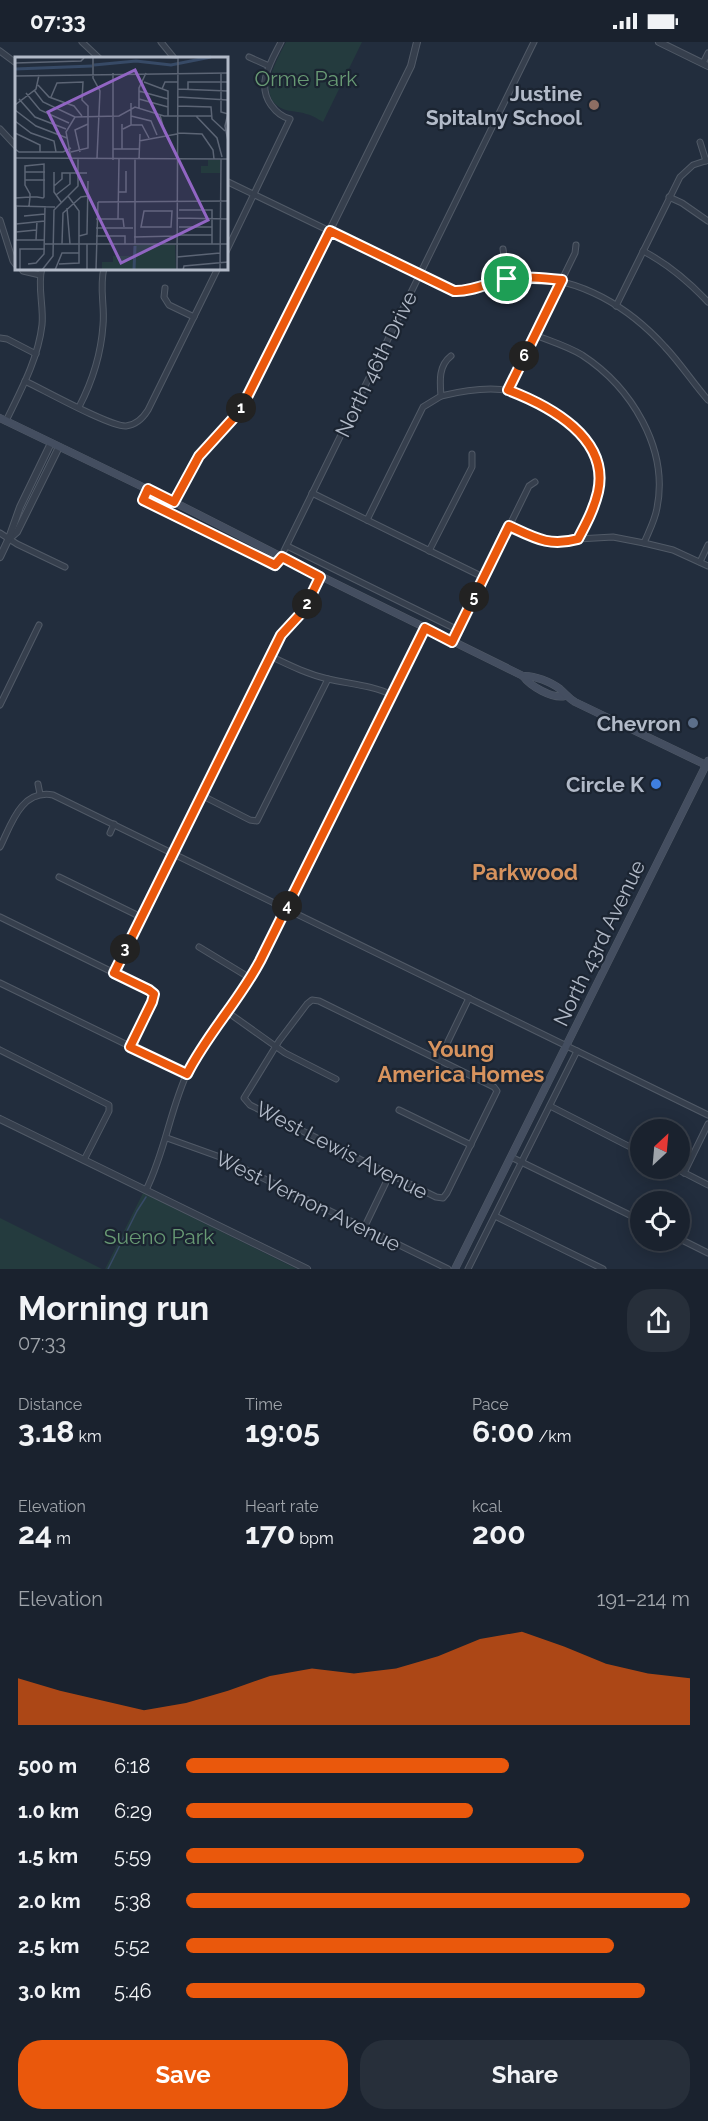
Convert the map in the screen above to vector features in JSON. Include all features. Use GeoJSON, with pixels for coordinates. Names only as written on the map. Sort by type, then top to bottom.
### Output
{"type":"FeatureCollection","features":[{"type":"Feature","properties":{"kind":"main road"},"geometry":{"type":"LineString","coordinates":[[3,420],[148,489],[452,642],[523,676],[532,675],[560,689],[565,696],[707,764]]}},
{"type":"Feature","properties":{"kind":"main road","name":"North 43rd Avenue"},"geometry":{"type":"LineString","coordinates":[[456,1269],[707,764]]}},
{"type":"Feature","properties":{"kind":"street"},"geometry":{"type":"LineString","coordinates":[[82,42],[98,57]]}},
{"type":"Feature","properties":{"kind":"street"},"geometry":{"type":"LineString","coordinates":[[228,247],[290,119],[285,118],[273,108],[264,92],[266,74],[281,42]]}},
{"type":"Feature","properties":{"kind":"street"},"geometry":{"type":"LineString","coordinates":[[174,502],[199,456],[240,411],[411,66],[417,42]]}},
{"type":"Feature","properties":{"kind":"street","name":"North 46th Drive"},"geometry":{"type":"LineString","coordinates":[[282,557],[534,42]]}},
{"type":"Feature","properties":{"kind":"street"},"geometry":{"type":"LineString","coordinates":[[658,42],[705,65],[708,53]]}},
{"type":"Feature","properties":{"kind":"street"},"geometry":{"type":"LineString","coordinates":[[164,43],[173,57]]}},
{"type":"Feature","properties":{"kind":"street"},"geometry":{"type":"LineString","coordinates":[[0,51],[15,62]]}},
{"type":"Feature","properties":{"kind":"street"},"geometry":{"type":"LineString","coordinates":[[249,57],[269,66]]}},
{"type":"Feature","properties":{"kind":"street"},"geometry":{"type":"LineString","coordinates":[[0,129],[15,145]]}},
{"type":"Feature","properties":{"kind":"street"},"geometry":{"type":"LineString","coordinates":[[616,306],[680,177],[693,165],[707,160],[700,142]]}},
{"type":"Feature","properties":{"kind":"street"},"geometry":{"type":"LineString","coordinates":[[228,182],[447,288],[462,291],[507,279],[528,278],[562,280],[590,291],[640,323],[661,342],[708,400]]}},
{"type":"Feature","properties":{"kind":"street"},"geometry":{"type":"LineString","coordinates":[[669,197],[708,221]]}},
{"type":"Feature","properties":{"kind":"street"},"geometry":{"type":"LineString","coordinates":[[0,220],[15,263]]}},
{"type":"Feature","properties":{"kind":"street"},"geometry":{"type":"LineString","coordinates":[[508,390],[575,253],[576,245]]}},
{"type":"Feature","properties":{"kind":"street"},"geometry":{"type":"LineString","coordinates":[[503,249],[507,279]]}},
{"type":"Feature","properties":{"kind":"street"},"geometry":{"type":"LineString","coordinates":[[643,251],[688,282],[708,302]]}},
{"type":"Feature","properties":{"kind":"street"},"geometry":{"type":"LineString","coordinates":[[3,420],[25,381],[40,339],[43,308],[41,272],[22,270]]}},
{"type":"Feature","properties":{"kind":"street"},"geometry":{"type":"LineString","coordinates":[[79,407],[92,381],[99,356],[103,324],[101,292],[105,270]]}},
{"type":"Feature","properties":{"kind":"street"},"geometry":{"type":"LineString","coordinates":[[25,381],[110,423],[125,426],[138,422],[148,410],[217,270]]}},
{"type":"Feature","properties":{"kind":"street"},"geometry":{"type":"LineString","coordinates":[[165,288],[164,297],[169,305],[194,317]]}},
{"type":"Feature","properties":{"kind":"street"},"geometry":{"type":"LineString","coordinates":[[535,335],[581,355],[598,368],[623,392],[648,429],[658,465],[657,507],[644,543]]}},
{"type":"Feature","properties":{"kind":"street"},"geometry":{"type":"LineString","coordinates":[[0,338],[7,339],[36,354]]}},
{"type":"Feature","properties":{"kind":"street"},"geometry":{"type":"LineString","coordinates":[[518,347],[526,352]]}},
{"type":"Feature","properties":{"kind":"street"},"geometry":{"type":"LineString","coordinates":[[441,396],[441,371],[446,360],[451,356]]}},
{"type":"Feature","properties":{"kind":"street"},"geometry":{"type":"LineString","coordinates":[[367,520],[423,407],[441,396],[475,390],[508,390],[533,400],[558,414],[578,432],[594,452],[599,470],[598,490],[592,512],[578,539]]}},
{"type":"Feature","properties":{"kind":"street"},"geometry":{"type":"LineString","coordinates":[[0,557],[20,507],[51,443]]}},
{"type":"Feature","properties":{"kind":"street"},"geometry":{"type":"LineString","coordinates":[[9,538],[17,532],[59,447]]}},
{"type":"Feature","properties":{"kind":"street"},"geometry":{"type":"LineString","coordinates":[[429,551],[472,467],[472,454]]}},
{"type":"Feature","properties":{"kind":"street"},"geometry":{"type":"LineString","coordinates":[[452,642],[529,486],[535,482]]}},
{"type":"Feature","properties":{"kind":"street"},"geometry":{"type":"LineString","coordinates":[[148,489],[143,500],[275,565],[282,557]]}},
{"type":"Feature","properties":{"kind":"street"},"geometry":{"type":"LineString","coordinates":[[312,493],[483,578]]}},
{"type":"Feature","properties":{"kind":"street"},"geometry":{"type":"LineString","coordinates":[[509,526],[548,543],[613,537],[644,543],[673,550],[708,566]]}},
{"type":"Feature","properties":{"kind":"street"},"geometry":{"type":"LineString","coordinates":[[0,533],[64,567]]}},
{"type":"Feature","properties":{"kind":"street"},"geometry":{"type":"LineString","coordinates":[[700,562],[708,545]]}},
{"type":"Feature","properties":{"kind":"street"},"geometry":{"type":"LineString","coordinates":[[287,546],[458,630]]}},
{"type":"Feature","properties":{"kind":"street"},"geometry":{"type":"LineString","coordinates":[[114,973],[270,656],[287,626],[304,610],[320,577]]}},
{"type":"Feature","properties":{"kind":"street"},"geometry":{"type":"LineString","coordinates":[[0,705],[39,626]]}},
{"type":"Feature","properties":{"kind":"street"},"geometry":{"type":"LineString","coordinates":[[146,1190],[158,1164],[175,1102],[187,1074],[201,1047],[250,978],[425,628]]}},
{"type":"Feature","properties":{"kind":"street"},"geometry":{"type":"LineString","coordinates":[[270,656],[301,671],[328,679],[372,687],[392,695]]}},
{"type":"Feature","properties":{"kind":"street"},"geometry":{"type":"LineString","coordinates":[[201,795],[250,820],[257,821],[328,679]]}},
{"type":"Feature","properties":{"kind":"street"},"geometry":{"type":"LineString","coordinates":[[38,784],[40,794]]}},
{"type":"Feature","properties":{"kind":"street"},"geometry":{"type":"LineString","coordinates":[[0,848],[23,804],[40,794],[53,795],[344,940],[410,969],[708,1116]]}},
{"type":"Feature","properties":{"kind":"street"},"geometry":{"type":"LineString","coordinates":[[110,833],[114,824]]}},
{"type":"Feature","properties":{"kind":"street"},"geometry":{"type":"LineString","coordinates":[[59,877],[141,917]]}},
{"type":"Feature","properties":{"kind":"street"},"geometry":{"type":"LineString","coordinates":[[0,917],[154,994],[130,1047]]}},
{"type":"Feature","properties":{"kind":"street"},"geometry":{"type":"LineString","coordinates":[[200,947],[250,978]]}},
{"type":"Feature","properties":{"kind":"street"},"geometry":{"type":"LineString","coordinates":[[406,977],[410,969]]}},
{"type":"Feature","properties":{"kind":"street"},"geometry":{"type":"LineString","coordinates":[[0,983],[187,1074]]}},
{"type":"Feature","properties":{"kind":"street"},"geometry":{"type":"LineString","coordinates":[[439,1060],[469,998]]}},
{"type":"Feature","properties":{"kind":"street"},"geometry":{"type":"LineString","coordinates":[[276,1047],[307,1004],[312,1000],[319,1001],[494,1087],[496,1091],[471,1145],[399,1110]]}},
{"type":"Feature","properties":{"kind":"street"},"geometry":{"type":"LineString","coordinates":[[226,1011],[276,1047],[336,1079]]}},
{"type":"Feature","properties":{"kind":"street"},"geometry":{"type":"LineString","coordinates":[[522,1035],[526,1026]]}},
{"type":"Feature","properties":{"kind":"street","name":"West Lewis Avenue"},"geometry":{"type":"LineString","coordinates":[[276,1047],[244,1098],[250,1105],[436,1197],[443,1198],[447,1193],[471,1145]]}},
{"type":"Feature","properties":{"kind":"street"},"geometry":{"type":"LineString","coordinates":[[0,1050],[109,1105],[109,1111],[84,1160]]}},
{"type":"Feature","properties":{"kind":"street","name":"North 43rd Avenue"},"geometry":{"type":"LineString","coordinates":[[468,1269],[577,1052]]}},
{"type":"Feature","properties":{"kind":"street"},"geometry":{"type":"LineString","coordinates":[[550,1106],[630,1147]]}},
{"type":"Feature","properties":{"kind":"street"},"geometry":{"type":"LineString","coordinates":[[0,1119],[307,1269]]}},
{"type":"Feature","properties":{"kind":"street"},"geometry":{"type":"LineString","coordinates":[[690,1161],[708,1124]]}},
{"type":"Feature","properties":{"kind":"street","name":"West Vernon Avenue"},"geometry":{"type":"LineString","coordinates":[[166,1138],[220,1157],[448,1269]]}},
{"type":"Feature","properties":{"kind":"street"},"geometry":{"type":"LineString","coordinates":[[511,1157],[630,1215]]}},
{"type":"Feature","properties":{"kind":"street"},"geometry":{"type":"LineString","coordinates":[[364,1228],[390,1174]]}},
{"type":"Feature","properties":{"kind":"street"},"geometry":{"type":"LineString","coordinates":[[690,1176],[708,1185]]}},
{"type":"Feature","properties":{"kind":"street"},"geometry":{"type":"LineString","coordinates":[[495,1216],[603,1269]]}},
{"type":"Feature","properties":{"kind":"street"},"geometry":{"type":"LineString","coordinates":[[690,1244],[708,1253]]}},
{"type":"Feature","properties":{"kind":"green space","name":"Orme Park"},"geometry":{"type":"Polygon","coordinates":[[[286,42],[362,42],[323,122],[315,117],[283,109],[270,96],[271,77],[286,42]]]}},
{"type":"Feature","properties":{"kind":"green space","name":"Sueno Park"},"geometry":{"type":"Polygon","coordinates":[[[143,1193],[297,1269],[105,1269],[143,1193]]]}},
{"type":"Feature","properties":{"kind":"green space"},"geometry":{"type":"Polygon","coordinates":[[[0,1218],[102,1269],[0,1269],[0,1218]]]}},
{"type":"Feature","properties":{"kind":"waterway"},"geometry":{"type":"LineString","coordinates":[[108,1269],[146,1197]]}},
{"type":"Feature","properties":{"kind":"place","name":"Justine Spitalny School"},"geometry":{"type":"Point","coordinates":[594,105]}},
{"type":"Feature","properties":{"kind":"place","name":"Chevron"},"geometry":{"type":"Point","coordinates":[693,723]}},
{"type":"Feature","properties":{"kind":"place","name":"Circle K"},"geometry":{"type":"Point","coordinates":[656,784]}},
{"type":"Feature","properties":{"kind":"district","name":"Parkwood"},"geometry":{"type":"Point","coordinates":[525,872]}},
{"type":"Feature","properties":{"kind":"district","name":"Young America Homes"},"geometry":{"type":"Point","coordinates":[461,1062]}},
{"type":"Feature","properties":{"kind":"route"},"geometry":{"type":"LineString","coordinates":[[330,231],[454,291],[507,279],[562,280],[508,390],[533,400],[558,414],[578,432],[594,452],[599,470],[598,490],[592,512],[578,539],[562,543],[548,543],[509,526],[452,642],[425,628],[255,971],[206,1040],[187,1074],[130,1047],[154,994],[114,973],[281,635],[304,610],[320,577],[282,557],[275,565],[143,500],[148,489],[174,502],[199,456],[240,411],[330,231]]}}]}
